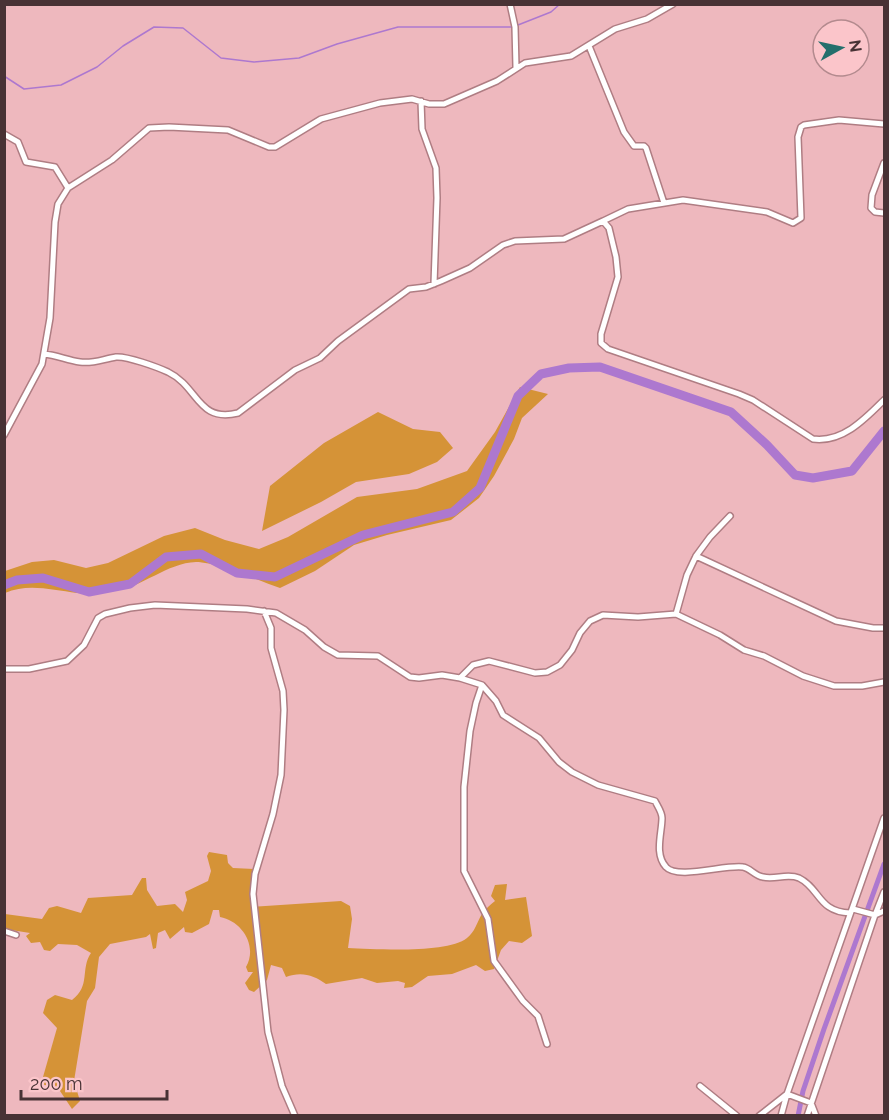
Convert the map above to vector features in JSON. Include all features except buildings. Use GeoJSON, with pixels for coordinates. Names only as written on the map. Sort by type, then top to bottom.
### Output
{"type":"FeatureCollection","features":[{"type":"Feature","properties":{"kind":"street"},"geometry":{"type":"LineString","coordinates":[[510,4],[515,27],[516,67]]}},
{"type":"Feature","properties":{"kind":"street"},"geometry":{"type":"LineString","coordinates":[[4,435],[42,364],[50,318],[58,204],[68,188],[112,160],[149,128],[228,130],[269,147],[275,147],[321,119],[380,103],[412,99],[429,104],[444,104],[497,81],[516,67],[537,60],[563,58],[589,46],[615,29],[647,20],[673,4]]}},
{"type":"Feature","properties":{"kind":"street"},"geometry":{"type":"LineString","coordinates":[[589,46],[624,132],[634,146],[646,148],[664,203]]}},
{"type":"Feature","properties":{"kind":"street"},"geometry":{"type":"LineString","coordinates":[[421,101],[422,129],[436,168],[434,284]]}},
{"type":"Feature","properties":{"kind":"street"},"geometry":{"type":"LineString","coordinates":[[44,354],[79,362],[93,363],[116,357],[142,363],[169,373],[179,380],[211,413],[228,416],[238,413],[295,370],[320,357],[338,340],[409,289],[426,287],[470,268],[503,245],[525,240],[564,239],[628,208],[675,200],[766,212],[794,223],[801,218],[798,137],[801,128],[804,125],[839,120],[885,124]]}},
{"type":"Feature","properties":{"kind":"street"},"geometry":{"type":"LineString","coordinates":[[4,134],[18,142],[26,162],[55,167],[68,188]]}},
{"type":"Feature","properties":{"kind":"street"},"geometry":{"type":"LineString","coordinates":[[885,163],[872,195],[872,208],[875,212],[885,213]]}},
{"type":"Feature","properties":{"kind":"street"},"geometry":{"type":"LineString","coordinates":[[603,221],[609,228],[617,268],[616,284],[601,334],[601,343],[608,349],[740,394],[813,439],[822,440],[837,436],[862,421],[885,400]]}},
{"type":"Feature","properties":{"kind":"street"},"geometry":{"type":"LineString","coordinates":[[676,614],[687,575],[696,556],[730,516]]}},
{"type":"Feature","properties":{"kind":"street"},"geometry":{"type":"LineString","coordinates":[[696,556],[836,621],[885,628]]}},
{"type":"Feature","properties":{"kind":"street"},"geometry":{"type":"LineString","coordinates":[[4,669],[29,669],[67,662],[84,645],[98,618],[122,610],[155,605],[264,611],[276,614],[305,630],[324,647],[338,655],[378,656],[410,676],[418,678],[442,675],[482,685],[496,701],[503,715],[539,738],[553,756],[572,772],[598,786],[655,801],[662,819],[659,829],[659,847],[665,866],[670,870],[681,872],[741,866],[763,878],[791,876],[800,879],[809,885],[825,904],[839,913],[852,911],[875,915],[885,911]]}},
{"type":"Feature","properties":{"kind":"street"},"geometry":{"type":"LineString","coordinates":[[264,611],[271,628],[271,648],[283,691],[284,710],[281,775],[273,814],[255,874],[253,894],[268,1032],[275,1063],[295,1116]]}},
{"type":"Feature","properties":{"kind":"street"},"geometry":{"type":"LineString","coordinates":[[460,678],[473,665],[489,661],[535,673],[547,672],[560,665],[590,621],[603,615],[638,617],[676,614],[720,635],[744,650],[764,656],[803,676],[834,686],[862,686],[885,682]]}},
{"type":"Feature","properties":{"kind":"street"},"geometry":{"type":"LineString","coordinates":[[482,685],[470,731],[464,787],[464,871],[488,919],[494,961],[523,1001],[538,1016],[548,1044]]}},
{"type":"Feature","properties":{"kind":"street"},"geometry":{"type":"LineString","coordinates":[[781,1116],[885,818]]}},
{"type":"Feature","properties":{"kind":"street"},"geometry":{"type":"LineString","coordinates":[[807,1116],[808,1102],[885,892]]}},
{"type":"Feature","properties":{"kind":"street"},"geometry":{"type":"LineString","coordinates":[[4,930],[16,935]]}},
{"type":"Feature","properties":{"kind":"street"},"geometry":{"type":"LineString","coordinates":[[700,1086],[737,1116]]}},
{"type":"Feature","properties":{"kind":"street"},"geometry":{"type":"LineString","coordinates":[[789,1094],[808,1102],[816,1116]]}},
{"type":"Feature","properties":{"kind":"street"},"geometry":{"type":"LineString","coordinates":[[759,1116],[789,1094]]}},
{"type":"Feature","properties":{"kind":"shaded area"},"geometry":{"type":"Polygon","coordinates":[[[520,387],[548,394],[522,418],[514,439],[479,498],[451,520],[354,545],[315,571],[280,588],[226,568],[196,562],[175,566],[125,589],[110,592],[81,593],[22,588],[5,593],[5,571],[32,562],[54,560],[86,568],[108,563],[164,536],[195,528],[225,540],[259,549],[288,537],[357,497],[417,489],[467,471],[495,432],[520,387]]]}},
{"type":"Feature","properties":{"kind":"shaded area"},"geometry":{"type":"Polygon","coordinates":[[[378,412],[413,429],[440,432],[453,448],[437,462],[409,474],[356,482],[262,531],[270,486],[324,443],[378,412]]]}},
{"type":"Feature","properties":{"kind":"shaded area"},"geometry":{"type":"Polygon","coordinates":[[[209,852],[227,855],[228,863],[233,868],[254,869],[252,907],[341,901],[350,906],[352,919],[348,948],[410,949],[457,943],[470,936],[483,912],[495,901],[491,896],[495,885],[507,884],[505,900],[526,897],[532,936],[522,943],[509,941],[501,950],[494,969],[485,971],[476,965],[452,974],[428,976],[412,987],[404,988],[405,983],[398,981],[377,983],[362,978],[326,984],[307,975],[297,974],[286,977],[282,968],[271,965],[267,980],[254,992],[249,990],[245,983],[253,972],[248,972],[246,967],[250,951],[249,943],[241,929],[228,919],[220,917],[219,910],[213,910],[209,924],[192,933],[185,932],[184,927],[170,939],[165,930],[158,933],[156,948],[153,949],[150,934],[146,937],[110,944],[99,957],[95,988],[87,1001],[74,1081],[80,1101],[72,1109],[58,1088],[41,1084],[57,1028],[43,1013],[47,1000],[55,995],[72,1000],[78,995],[91,953],[77,945],[58,944],[50,951],[44,950],[40,942],[31,943],[26,936],[30,933],[5,929],[5,914],[42,919],[49,908],[57,906],[81,913],[88,898],[132,895],[142,878],[146,878],[147,890],[157,906],[175,904],[183,912],[187,900],[185,892],[208,881],[211,871],[207,856],[209,852]]]}},
{"type":"Feature","properties":{"kind":"waterway"},"geometry":{"type":"LineString","coordinates":[[518,25],[551,12],[560,4]]}},
{"type":"Feature","properties":{"kind":"waterway"},"geometry":{"type":"LineString","coordinates":[[4,76],[24,89],[61,85],[97,67],[123,46],[154,27],[183,28],[221,58],[254,62],[299,58],[337,44],[398,27],[513,27]]}},
{"type":"Feature","properties":{"kind":"waterway"},"geometry":{"type":"LineString","coordinates":[[4,585],[17,580],[43,578],[89,592],[130,584],[166,557],[201,554],[237,573],[275,577],[363,535],[453,512],[480,488],[518,396],[541,374],[569,368],[600,367],[731,412],[795,475],[813,478],[852,471],[884,431]]}},
{"type":"Feature","properties":{"kind":"waterway"},"geometry":{"type":"LineString","coordinates":[[798,1116],[803,1091],[824,1029],[884,864]]}}]}
